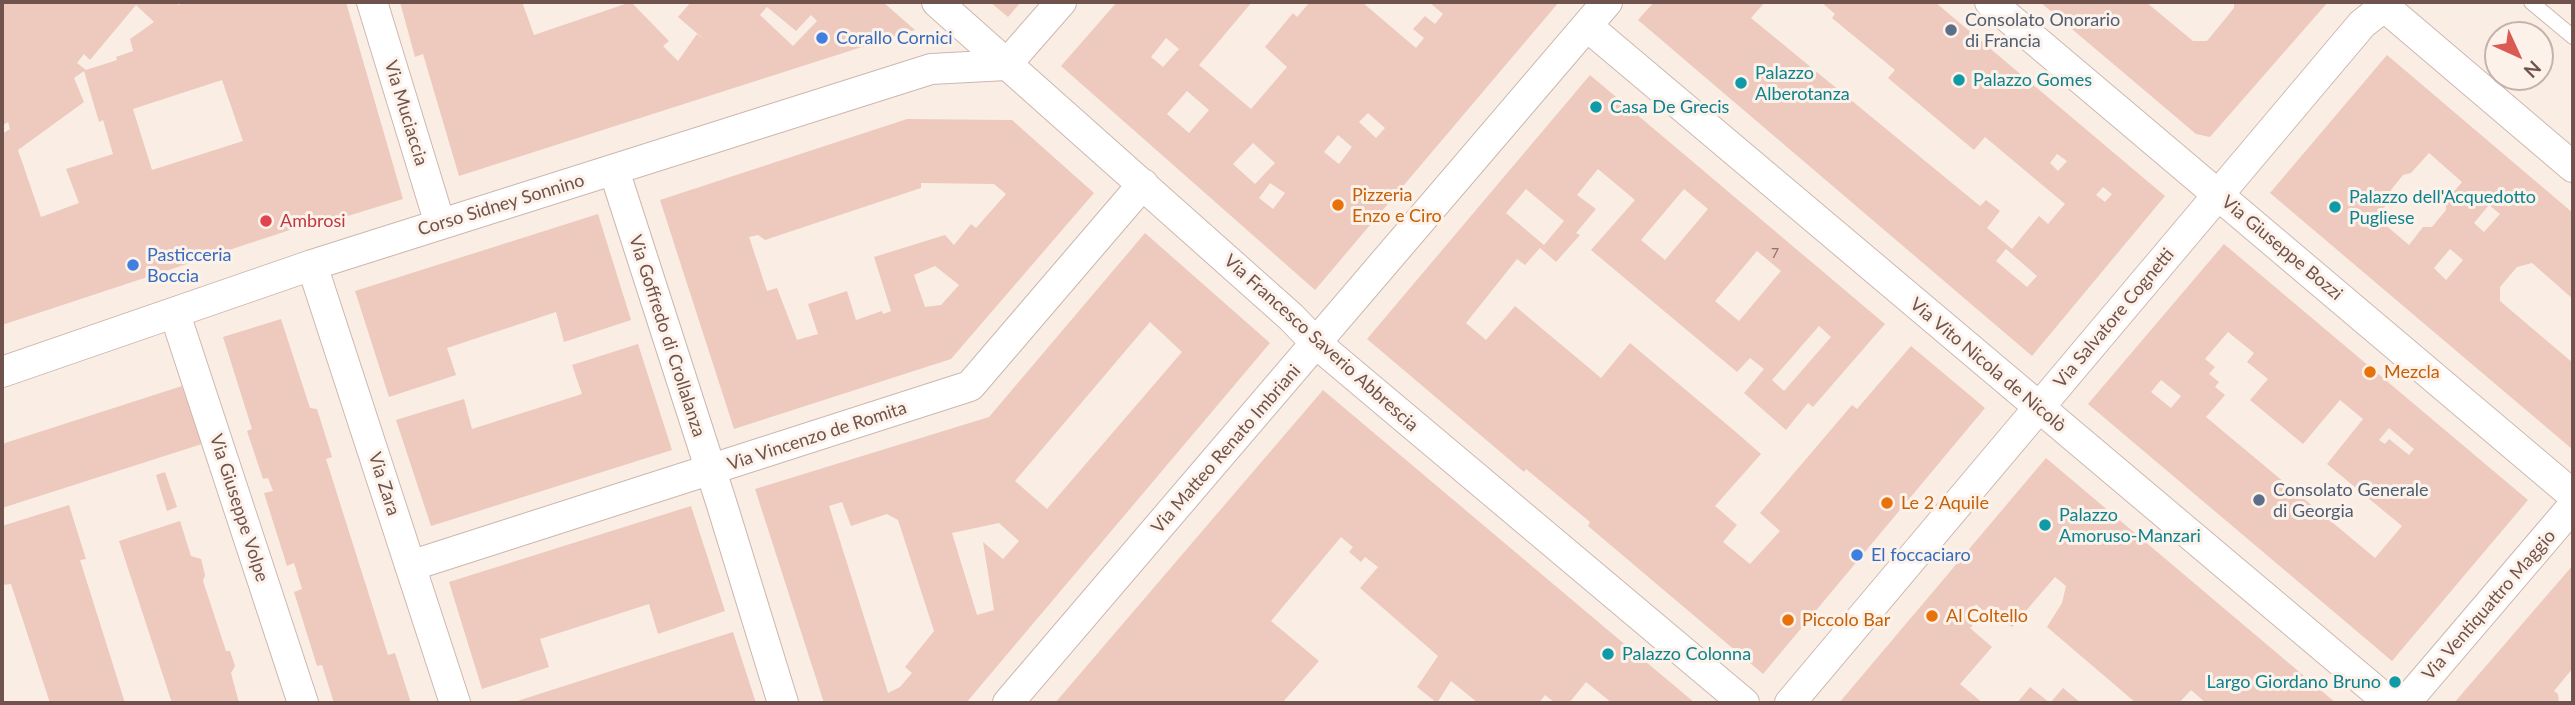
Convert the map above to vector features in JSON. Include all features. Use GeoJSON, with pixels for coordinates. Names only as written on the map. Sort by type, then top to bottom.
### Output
{"type":"FeatureCollection","features":[{"type":"Feature","properties":{"kind":"street","name":"Via Muciaccia"},"geometry":{"type":"LineString","coordinates":[[372,2],[440,224]]}},
{"type":"Feature","properties":{"kind":"street","name":"Via Francesco Saverio Abbrescia"},"geometry":{"type":"LineString","coordinates":[[937,2],[1291,317],[1317,344],[1744,703]]}},
{"type":"Feature","properties":{"kind":"street"},"geometry":{"type":"LineString","coordinates":[[1006,65],[1061,2]]}},
{"type":"Feature","properties":{"kind":"street","name":"Via Matteo Renato Imbriani"},"geometry":{"type":"LineString","coordinates":[[1008,703],[1607,2]]}},
{"type":"Feature","properties":{"kind":"street","name":"Via Giuseppe Bozzi"},"geometry":{"type":"LineString","coordinates":[[1992,3],[2573,495]]}},
{"type":"Feature","properties":{"kind":"street"},"geometry":{"type":"LineString","coordinates":[[2388,4],[2573,167]]}},
{"type":"Feature","properties":{"kind":"street","name":"Via Salvatore Cognetti"},"geometry":{"type":"LineString","coordinates":[[1790,703],[2362,24],[2388,4]]}},
{"type":"Feature","properties":{"kind":"street","name":"Via Vito Nicola de Nicolò"},"geometry":{"type":"LineString","coordinates":[[1587,26],[2390,703]]}},
{"type":"Feature","properties":{"kind":"street","name":"Corso Sidney Sonnino"},"geometry":{"type":"LineString","coordinates":[[2,372],[312,265],[931,69],[1006,65]]}},
{"type":"Feature","properties":{"kind":"street","name":"Via Goffredo di Crollalanza"},"geometry":{"type":"LineString","coordinates":[[614,170],[783,703]]}},
{"type":"Feature","properties":{"kind":"street","name":"Via Vincenzo de Romita"},"geometry":{"type":"LineString","coordinates":[[410,566],[970,386],[1143,184]]}},
{"type":"Feature","properties":{"kind":"street","name":"Via Zara"},"geometry":{"type":"LineString","coordinates":[[312,265],[455,703]]}},
{"type":"Feature","properties":{"kind":"street","name":"Via Giuseppe Volpe"},"geometry":{"type":"LineString","coordinates":[[175,314],[303,703]]}},
{"type":"Feature","properties":{"kind":"street","name":"Via Ventiquattro Maggio"},"geometry":{"type":"LineString","coordinates":[[2405,703],[2573,506]]}},
{"type":"Feature","properties":{"kind":"lane"},"geometry":{"type":"LineString","coordinates":[[2530,2],[2573,37]]}},
{"type":"Feature","properties":{"kind":"building"},"geometry":{"type":"Polygon","coordinates":[[[2,2],[175,2],[179,5],[184,2],[346,2],[403,199],[312,227],[311,223],[2,325],[2,134],[10,129],[8,122],[2,126],[2,2]],[[136,5],[90,60],[84,54],[77,63],[86,70],[117,60],[116,57],[133,51],[130,39],[154,22],[136,5]],[[84,71],[74,78],[84,102],[18,150],[41,217],[79,203],[66,169],[113,154],[103,120],[99,122],[84,71]],[[222,80],[133,109],[152,170],[243,141],[222,80]]]}},
{"type":"Feature","properties":{"kind":"building"},"geometry":{"type":"Polygon","coordinates":[[[400,2],[522,2],[534,35],[631,2],[669,41],[663,46],[678,61],[697,34],[706,41],[678,17],[691,2],[883,2],[915,30],[459,176],[423,54],[415,57],[400,2]],[[767,7],[760,15],[793,46],[817,21],[811,15],[796,31],[767,7]]]}},
{"type":"Feature","properties":{"kind":"building"},"geometry":{"type":"Polygon","coordinates":[[[990,2],[1021,2],[1008,17],[990,2]]]}},
{"type":"Feature","properties":{"kind":"building"},"geometry":{"type":"Polygon","coordinates":[[[1117,2],[1252,2],[1199,65],[1251,109],[1287,67],[1265,47],[1293,13],[1297,17],[1310,2],[1362,2],[1416,48],[1424,38],[1413,29],[1425,16],[1435,24],[1443,14],[1429,2],[1559,2],[1315,290],[1061,66],[1117,2]],[[1166,38],[1151,57],[1163,67],[1179,49],[1166,38]],[[1187,91],[1167,114],[1189,133],[1209,110],[1187,91]],[[1368,113],[1359,122],[1376,138],[1385,128],[1368,113]],[[1338,135],[1324,152],[1339,164],[1352,147],[1338,135]],[[1253,143],[1233,164],[1255,184],[1275,163],[1253,143]],[[1270,183],[1259,198],[1273,209],[1285,193],[1270,183]]]}},
{"type":"Feature","properties":{"kind":"building"},"geometry":{"type":"Polygon","coordinates":[[[1654,2],[1765,2],[1751,18],[1980,206],[1986,200],[2000,211],[1987,228],[2012,249],[2039,216],[2048,224],[2065,204],[1985,137],[1974,150],[1888,78],[1895,70],[1832,18],[1835,14],[1821,2],[1935,2],[2165,196],[2032,356],[1638,20],[1654,2]],[[2057,154],[2050,163],[2058,171],[2067,161],[2057,154]],[[2103,187],[2096,195],[2105,202],[2112,194],[2103,187]],[[2006,249],[1996,261],[2027,287],[2037,276],[2006,249]]]}},
{"type":"Feature","properties":{"kind":"building"},"geometry":{"type":"Polygon","coordinates":[[[2040,2],[2146,2],[2193,41],[2207,41],[2234,8],[2234,2],[2328,2],[2210,137],[2196,134],[2040,2]]]}},
{"type":"Feature","properties":{"kind":"building","name":"Palazzo dell'Acquedotto Pugliese"},"geometry":{"type":"Polygon","coordinates":[[[2387,55],[2573,213],[2573,299],[2532,263],[2517,267],[2500,287],[2500,301],[2573,363],[2572,449],[2270,193],[2387,55]],[[2429,153],[2411,173],[2403,175],[2391,190],[2391,199],[2376,217],[2409,245],[2423,227],[2432,227],[2446,210],[2446,201],[2462,182],[2429,153]],[[2489,205],[2474,223],[2484,232],[2500,214],[2489,205]],[[2450,249],[2434,268],[2446,280],[2463,260],[2450,249]]]}},
{"type":"Feature","properties":{"kind":"building"},"geometry":{"type":"Polygon","coordinates":[[[1590,75],[1885,324],[1813,407],[1808,403],[1786,430],[1744,393],[1764,369],[1750,358],[1737,372],[1591,250],[1635,200],[1598,169],[1577,195],[1596,209],[1576,233],[1580,235],[1556,262],[1540,248],[1525,265],[1517,259],[1466,323],[1486,340],[1515,306],[1601,378],[1630,343],[1737,433],[1761,454],[1715,506],[1737,525],[1723,542],[1750,564],[1780,531],[1760,513],[1852,405],[1857,409],[1911,346],[1985,408],[1763,674],[1588,526],[1590,522],[1526,469],[1524,472],[1367,339],[1590,75]],[[1526,189],[1506,213],[1544,245],[1564,221],[1526,189]],[[1684,189],[1641,240],[1665,260],[1708,209],[1684,189]],[[1757,251],[1715,301],[1739,321],[1781,271],[1757,251]],[[1819,326],[1772,380],[1784,391],[1831,337],[1819,326]]]}},
{"type":"Feature","properties":{"kind":"building"},"geometry":{"type":"Polygon","coordinates":[[[907,119],[1012,120],[1094,193],[951,359],[734,429],[660,200],[907,119]],[[921,183],[921,188],[765,240],[758,235],[749,237],[767,291],[777,288],[797,340],[818,334],[808,304],[847,291],[856,320],[882,311],[883,314],[891,311],[874,257],[945,235],[954,245],[971,224],[976,228],[1006,194],[994,184],[921,183]],[[935,266],[914,275],[925,307],[941,305],[959,285],[935,266]]]}},
{"type":"Feature","properties":{"kind":"building"},"geometry":{"type":"Polygon","coordinates":[[[598,214],[631,320],[564,342],[556,312],[447,348],[456,375],[389,397],[355,291],[598,214]]]}},
{"type":"Feature","properties":{"kind":"building"},"geometry":{"type":"Polygon","coordinates":[[[1145,233],[1270,343],[966,703],[824,703],[755,489],[989,417],[1145,233]],[[1150,322],[1015,481],[1047,509],[1182,352],[1150,322]],[[842,502],[829,506],[888,693],[900,687],[912,673],[905,667],[934,631],[898,520],[887,514],[851,526],[842,502]],[[999,523],[952,533],[977,615],[994,610],[983,542],[1003,559],[1019,541],[999,523]]]}},
{"type":"Feature","properties":{"kind":"building"},"geometry":{"type":"Polygon","coordinates":[[[2224,244],[2528,500],[2392,661],[2088,404],[2224,244]],[[2228,332],[2205,359],[2215,367],[2209,374],[2219,382],[2215,387],[2225,395],[2206,417],[2375,558],[2402,526],[2327,464],[2363,419],[2340,400],[2303,444],[2250,400],[2268,379],[2247,362],[2254,353],[2228,332]],[[2161,380],[2151,392],[2171,408],[2181,396],[2161,380]],[[2389,428],[2379,440],[2385,444],[2389,439],[2409,455],[2414,449],[2389,428]]]}},
{"type":"Feature","properties":{"kind":"building"},"geometry":{"type":"Polygon","coordinates":[[[281,319],[310,408],[317,409],[332,457],[326,459],[388,655],[395,653],[411,703],[334,703],[322,665],[317,666],[294,592],[302,589],[294,563],[287,566],[264,493],[273,491],[268,478],[263,479],[247,431],[252,429],[223,337],[281,319]]]}},
{"type":"Feature","properties":{"kind":"building"},"geometry":{"type":"Polygon","coordinates":[[[638,344],[672,450],[431,526],[396,420],[464,399],[472,429],[582,394],[572,365],[638,344]]]}},
{"type":"Feature","properties":{"kind":"building"},"geometry":{"type":"Polygon","coordinates":[[[182,386],[202,444],[2,508],[2,444],[182,386]]]}},
{"type":"Feature","properties":{"kind":"building"},"geometry":{"type":"Polygon","coordinates":[[[1323,390],[1695,703],[1612,703],[1586,682],[1569,703],[1555,703],[1545,695],[1539,703],[1478,703],[1451,681],[1437,703],[1417,687],[1438,656],[1360,588],[1378,567],[1365,557],[1361,562],[1349,552],[1353,547],[1341,537],[1271,621],[1319,661],[1282,703],[1055,703],[1323,390]]]}},
{"type":"Feature","properties":{"kind":"building"},"geometry":{"type":"Polygon","coordinates":[[[2046,458],[2336,703],[2206,703],[2191,690],[2179,703],[2136,703],[2047,627],[2062,603],[2066,586],[2055,577],[2012,627],[1988,607],[1984,612],[1976,604],[1965,618],[1973,625],[1970,628],[1992,647],[1960,684],[1983,703],[1839,703],[2046,458]]]}},
{"type":"Feature","properties":{"kind":"building"},"geometry":{"type":"Polygon","coordinates":[[[165,472],[177,507],[167,511],[156,475],[165,472]]]}},
{"type":"Feature","properties":{"kind":"building"},"geometry":{"type":"Polygon","coordinates":[[[69,505],[86,559],[80,560],[125,703],[50,703],[11,584],[2,585],[2,526],[69,505]]]}},
{"type":"Feature","properties":{"kind":"building"},"geometry":{"type":"Polygon","coordinates":[[[691,506],[725,611],[658,634],[649,604],[540,639],[549,667],[482,689],[449,582],[691,506]]]}},
{"type":"Feature","properties":{"kind":"building"},"geometry":{"type":"Polygon","coordinates":[[[180,521],[191,556],[201,559],[205,575],[203,581],[226,651],[230,651],[235,666],[231,673],[239,703],[172,703],[119,541],[180,521]]]}},
{"type":"Feature","properties":{"kind":"building"},"geometry":{"type":"Polygon","coordinates":[[[2573,565],[2573,668],[2554,691],[2558,694],[2559,703],[2454,703],[2573,565]]]}},
{"type":"Feature","properties":{"kind":"building"},"geometry":{"type":"Polygon","coordinates":[[[733,632],[756,703],[511,703],[733,632]]]}},
{"type":"Feature","properties":{"kind":"building"},"geometry":{"type":"Polygon","coordinates":[[[2030,687],[2050,703],[2017,703],[2030,687]]]}},
{"type":"Feature","properties":{"kind":"building"},"geometry":{"type":"Polygon","coordinates":[[[2063,688],[2081,703],[2050,703],[2063,688]]]}},
{"type":"Feature","properties":{"kind":"place","name":"Consolato Onorario di Francia"},"geometry":{"type":"Point","coordinates":[1951,30]}},
{"type":"Feature","properties":{"kind":"place","name":"Corallo Cornici"},"geometry":{"type":"Point","coordinates":[822,38]}},
{"type":"Feature","properties":{"kind":"place","name":"Palazzo Gomes"},"geometry":{"type":"Point","coordinates":[1959,80]}},
{"type":"Feature","properties":{"kind":"place","name":"Palazzo Alberotanza"},"geometry":{"type":"Point","coordinates":[1741,83]}},
{"type":"Feature","properties":{"kind":"place","name":"Casa De Grecis"},"geometry":{"type":"Point","coordinates":[1596,107]}},
{"type":"Feature","properties":{"kind":"place","name":"Pizzeria Enzo e Ciro"},"geometry":{"type":"Point","coordinates":[1338,205]}},
{"type":"Feature","properties":{"kind":"place","name":"Palazzo dell'Acquedotto Pugliese"},"geometry":{"type":"Point","coordinates":[2335,207]}},
{"type":"Feature","properties":{"kind":"place","name":"Ambrosi"},"geometry":{"type":"Point","coordinates":[266,221]}},
{"type":"Feature","properties":{"kind":"place","name":"Pasticceria Boccia"},"geometry":{"type":"Point","coordinates":[133,265]}},
{"type":"Feature","properties":{"kind":"place","name":"Mezcla"},"geometry":{"type":"Point","coordinates":[2370,372]}},
{"type":"Feature","properties":{"kind":"place","name":"Consolato Generale di Georgia"},"geometry":{"type":"Point","coordinates":[2259,500]}},
{"type":"Feature","properties":{"kind":"place","name":"Le 2 Aquile"},"geometry":{"type":"Point","coordinates":[1887,503]}},
{"type":"Feature","properties":{"kind":"place","name":"Palazzo Amoruso-Manzari"},"geometry":{"type":"Point","coordinates":[2045,525]}},
{"type":"Feature","properties":{"kind":"place","name":"El foccaciaro"},"geometry":{"type":"Point","coordinates":[1857,555]}},
{"type":"Feature","properties":{"kind":"place","name":"Al Coltello"},"geometry":{"type":"Point","coordinates":[1932,616]}},
{"type":"Feature","properties":{"kind":"place","name":"Piccolo Bar"},"geometry":{"type":"Point","coordinates":[1788,620]}},
{"type":"Feature","properties":{"kind":"place","name":"Palazzo Colonna"},"geometry":{"type":"Point","coordinates":[1608,654]}},
{"type":"Feature","properties":{"kind":"place","name":"Largo Giordano Bruno"},"geometry":{"type":"Point","coordinates":[2395,682]}}]}
